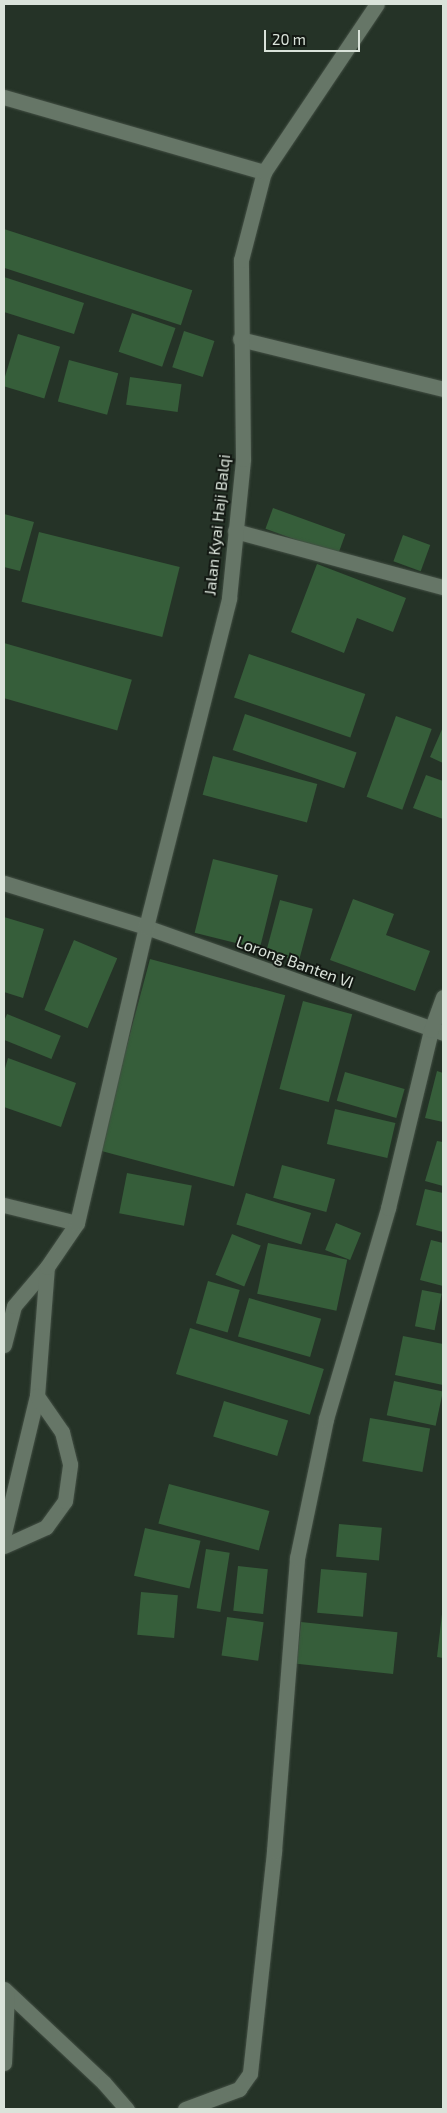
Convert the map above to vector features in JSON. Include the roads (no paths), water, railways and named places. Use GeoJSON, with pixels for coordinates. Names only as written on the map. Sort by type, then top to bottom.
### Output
{"type":"FeatureCollection","features":[{"type":"Feature","properties":{"kind":"street","name":"Jalan Kyai Haji Balqi"},"geometry":{"type":"LineString","coordinates":[[77,1223],[146,927],[229,598],[243,459],[240,339],[241,260],[264,172],[377,4]]}},
{"type":"Feature","properties":{"kind":"street"},"geometry":{"type":"LineString","coordinates":[[4,97],[264,172]]}},
{"type":"Feature","properties":{"kind":"street"},"geometry":{"type":"LineString","coordinates":[[240,339],[443,389]]}},
{"type":"Feature","properties":{"kind":"street"},"geometry":{"type":"LineString","coordinates":[[235,531],[443,587]]}},
{"type":"Feature","properties":{"kind":"street"},"geometry":{"type":"LineString","coordinates":[[4,883],[146,927]]}},
{"type":"Feature","properties":{"kind":"street","name":"Lorong Banten VI"},"geometry":{"type":"LineString","coordinates":[[146,927],[437,1032]]}},
{"type":"Feature","properties":{"kind":"street"},"geometry":{"type":"LineString","coordinates":[[185,2109],[239,2089],[250,2073],[274,1851],[297,1558],[326,1419],[437,1032],[443,997]]}},
{"type":"Feature","properties":{"kind":"street"},"geometry":{"type":"LineString","coordinates":[[4,1205],[77,1223],[47,1267],[14,1306],[4,1345]]}},
{"type":"Feature","properties":{"kind":"street"},"geometry":{"type":"LineString","coordinates":[[4,1534],[37,1396],[47,1267]]}},
{"type":"Feature","properties":{"kind":"street"},"geometry":{"type":"LineString","coordinates":[[4,1546],[46,1527],[66,1501],[70,1464],[62,1432],[37,1396]]}},
{"type":"Feature","properties":{"kind":"street"},"geometry":{"type":"LineString","coordinates":[[4,2064],[6,1991]]}},
{"type":"Feature","properties":{"kind":"street"},"geometry":{"type":"LineString","coordinates":[[6,1991],[104,2083],[126,2109]]}}]}
